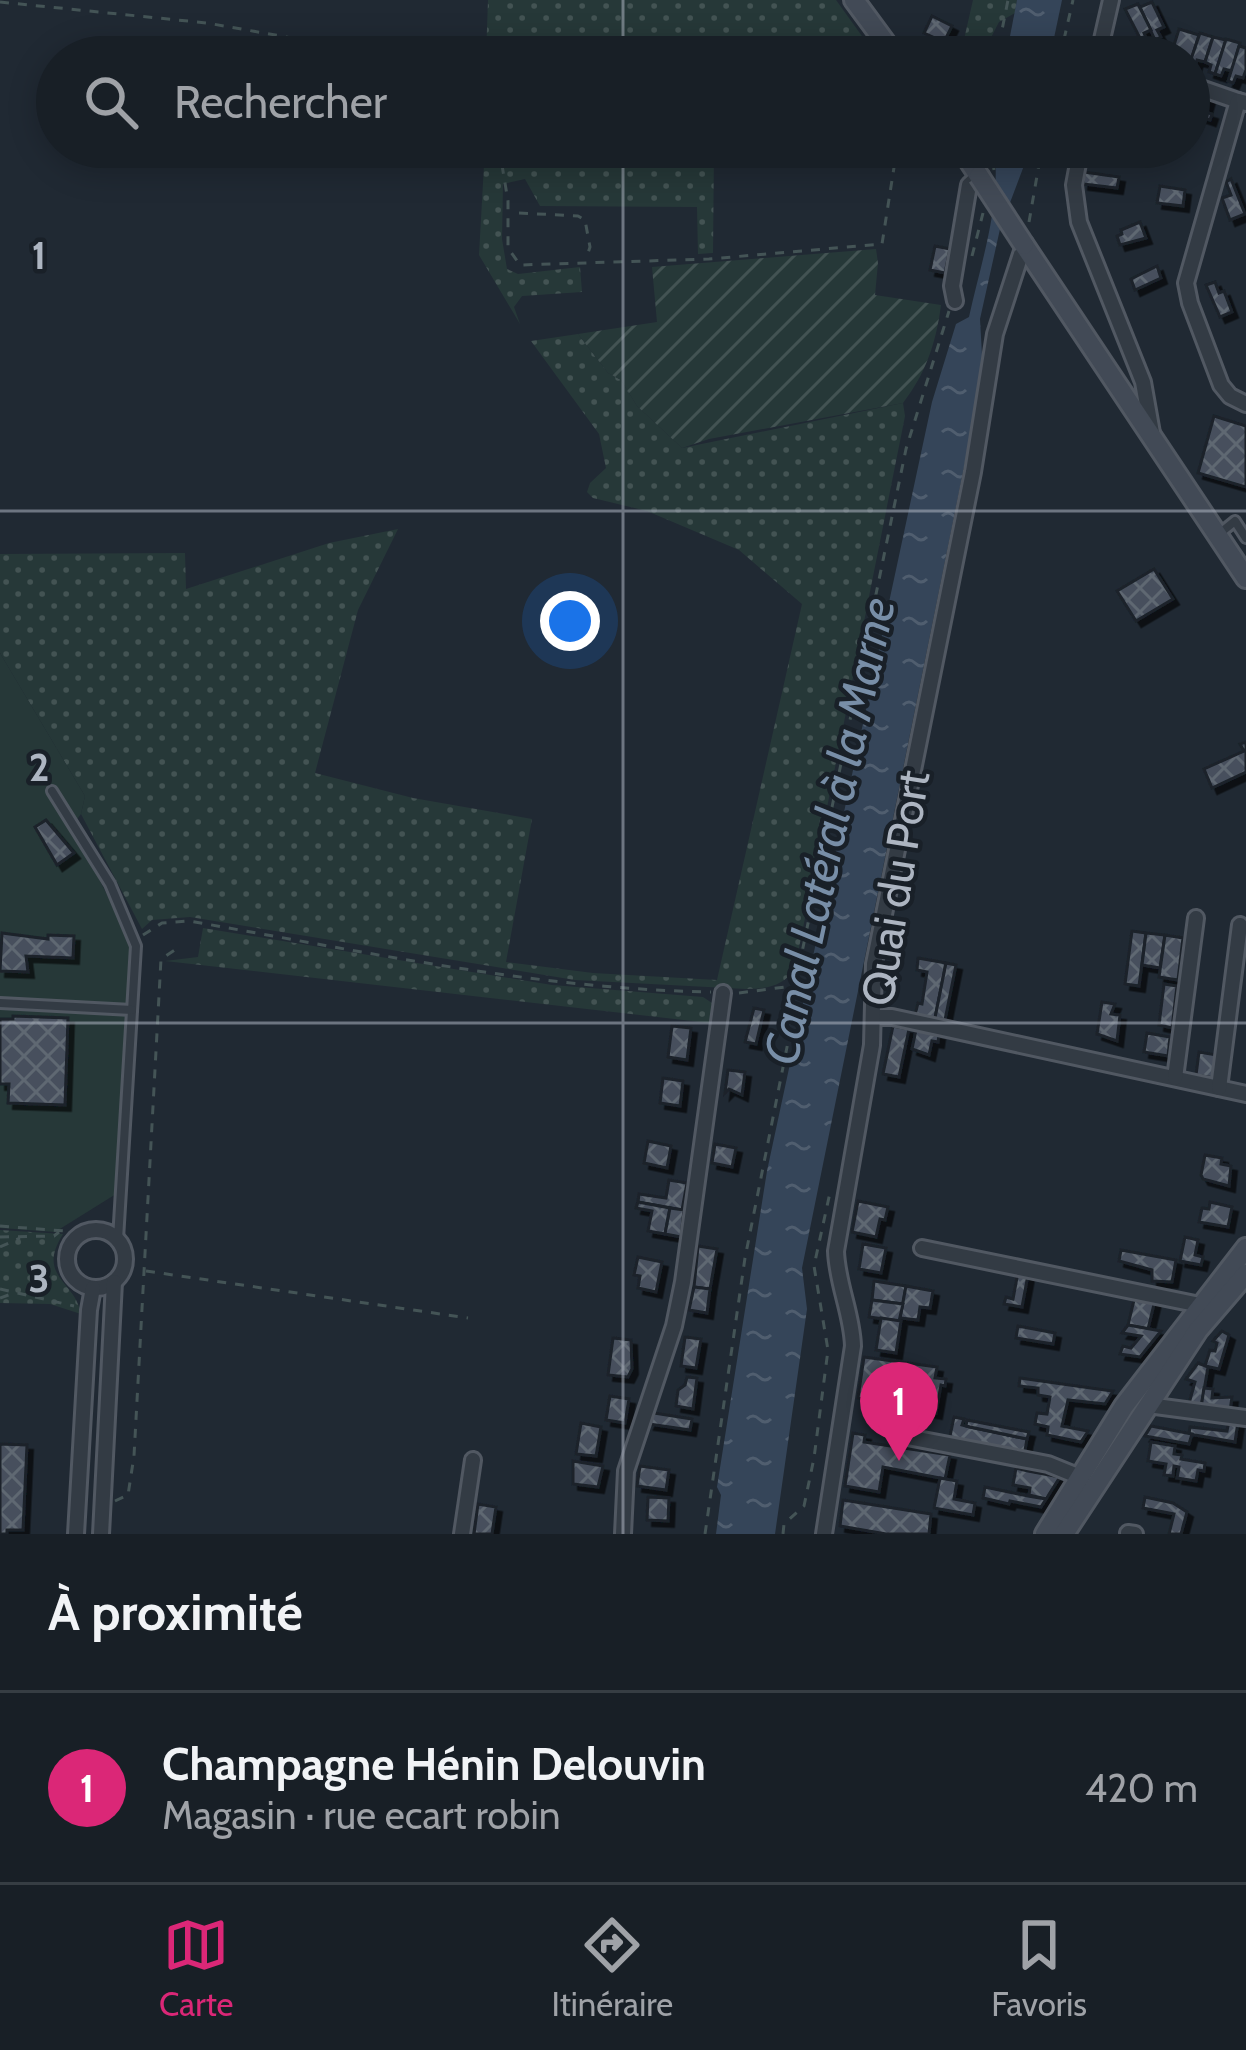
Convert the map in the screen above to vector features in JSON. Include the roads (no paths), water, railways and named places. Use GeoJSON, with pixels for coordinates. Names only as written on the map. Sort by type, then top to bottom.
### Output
{"type":"FeatureCollection","features":[{"type":"Feature","properties":{"kind":"main road"},"geometry":{"type":"LineString","coordinates":[[854,0],[881,36]]}},
{"type":"Feature","properties":{"kind":"main road"},"geometry":{"type":"LineString","coordinates":[[974,168],[1246,578]]}},
{"type":"Feature","properties":{"kind":"main road"},"geometry":{"type":"LineString","coordinates":[[1045,1534],[1124,1406],[1246,1248]]}},
{"type":"Feature","properties":{"kind":"main road"},"geometry":{"type":"LineString","coordinates":[[1064,1534],[1198,1330],[1246,1274]]}},
{"type":"Feature","properties":{"kind":"street"},"geometry":{"type":"LineString","coordinates":[[1103,36],[1111,0]]}},
{"type":"Feature","properties":{"kind":"street"},"geometry":{"type":"LineString","coordinates":[[1210,91],[1242,102],[1186,283],[1221,385],[1246,404]]}},
{"type":"Feature","properties":{"kind":"street"},"geometry":{"type":"LineString","coordinates":[[1078,168],[1074,202],[1143,382],[1152,438]]}},
{"type":"Feature","properties":{"kind":"street"},"geometry":{"type":"LineString","coordinates":[[955,301],[952,286],[969,184],[979,176]]}},
{"type":"Feature","properties":{"kind":"street","name":"Quai du Port"},"geometry":{"type":"LineString","coordinates":[[824,1534],[854,1346],[836,1251],[872,1045],[874,964],[973,472],[995,334],[1024,245]]}},
{"type":"Feature","properties":{"kind":"street"},"geometry":{"type":"LineString","coordinates":[[1175,1078],[1196,919]]}},
{"type":"Feature","properties":{"kind":"street"},"geometry":{"type":"LineString","coordinates":[[1219,1088],[1240,925]]}},
{"type":"Feature","properties":{"kind":"street"},"geometry":{"type":"LineString","coordinates":[[623,1534],[626,1471],[674,1326],[683,1282],[723,993]]}},
{"type":"Feature","properties":{"kind":"street"},"geometry":{"type":"LineString","coordinates":[[873,1017],[892,1017],[1246,1094]]}},
{"type":"Feature","properties":{"kind":"street"},"geometry":{"type":"LineString","coordinates":[[101,1534],[114,1282],[125,1262],[118,1239],[98,1229],[77,1236],[67,1256],[68,1267],[82,1285],[94,1288],[114,1282]]}},
{"type":"Feature","properties":{"kind":"street"},"geometry":{"type":"LineString","coordinates":[[922,1248],[1200,1305]]}},
{"type":"Feature","properties":{"kind":"street"},"geometry":{"type":"LineString","coordinates":[[76,1534],[88,1310],[94,1288]]}},
{"type":"Feature","properties":{"kind":"street"},"geometry":{"type":"LineString","coordinates":[[1148,1405],[1246,1418]]}},
{"type":"Feature","properties":{"kind":"street"},"geometry":{"type":"LineString","coordinates":[[902,1436],[1048,1465],[1080,1477]]}},
{"type":"Feature","properties":{"kind":"street"},"geometry":{"type":"LineString","coordinates":[[462,1534],[473,1460]]}},
{"type":"Feature","properties":{"kind":"lane"},"geometry":{"type":"LineString","coordinates":[[1217,535],[1235,521],[1246,537]]}},
{"type":"Feature","properties":{"kind":"lane"},"geometry":{"type":"LineString","coordinates":[[52,791],[110,884],[134,934],[118,1239]]}},
{"type":"Feature","properties":{"kind":"lane"},"geometry":{"type":"LineString","coordinates":[[0,1003],[132,1010]]}},
{"type":"Feature","properties":{"kind":"water"},"geometry":{"type":"Polygon","coordinates":[[[1017,0],[1062,0],[1054,36],[1010,36],[1017,0]]]}},
{"type":"Feature","properties":{"kind":"water"},"geometry":{"type":"Polygon","coordinates":[[[996,168],[1023,168],[1000,229],[980,319],[983,373],[802,1268],[807,1309],[775,1534],[716,1534],[721,1495],[717,1487],[767,1171],[932,402],[956,324],[969,317],[996,168]]]}},
{"type":"Feature","properties":{"kind":"place","name":"Champagne Hénin Delouvin"},"geometry":{"type":"Point","coordinates":[899,1461]}},
{"type":"Feature","properties":{"kind":"water label","name":"Canal Latéral à la Marne"},"geometry":{"type":"Point","coordinates":[829,831]}}]}
